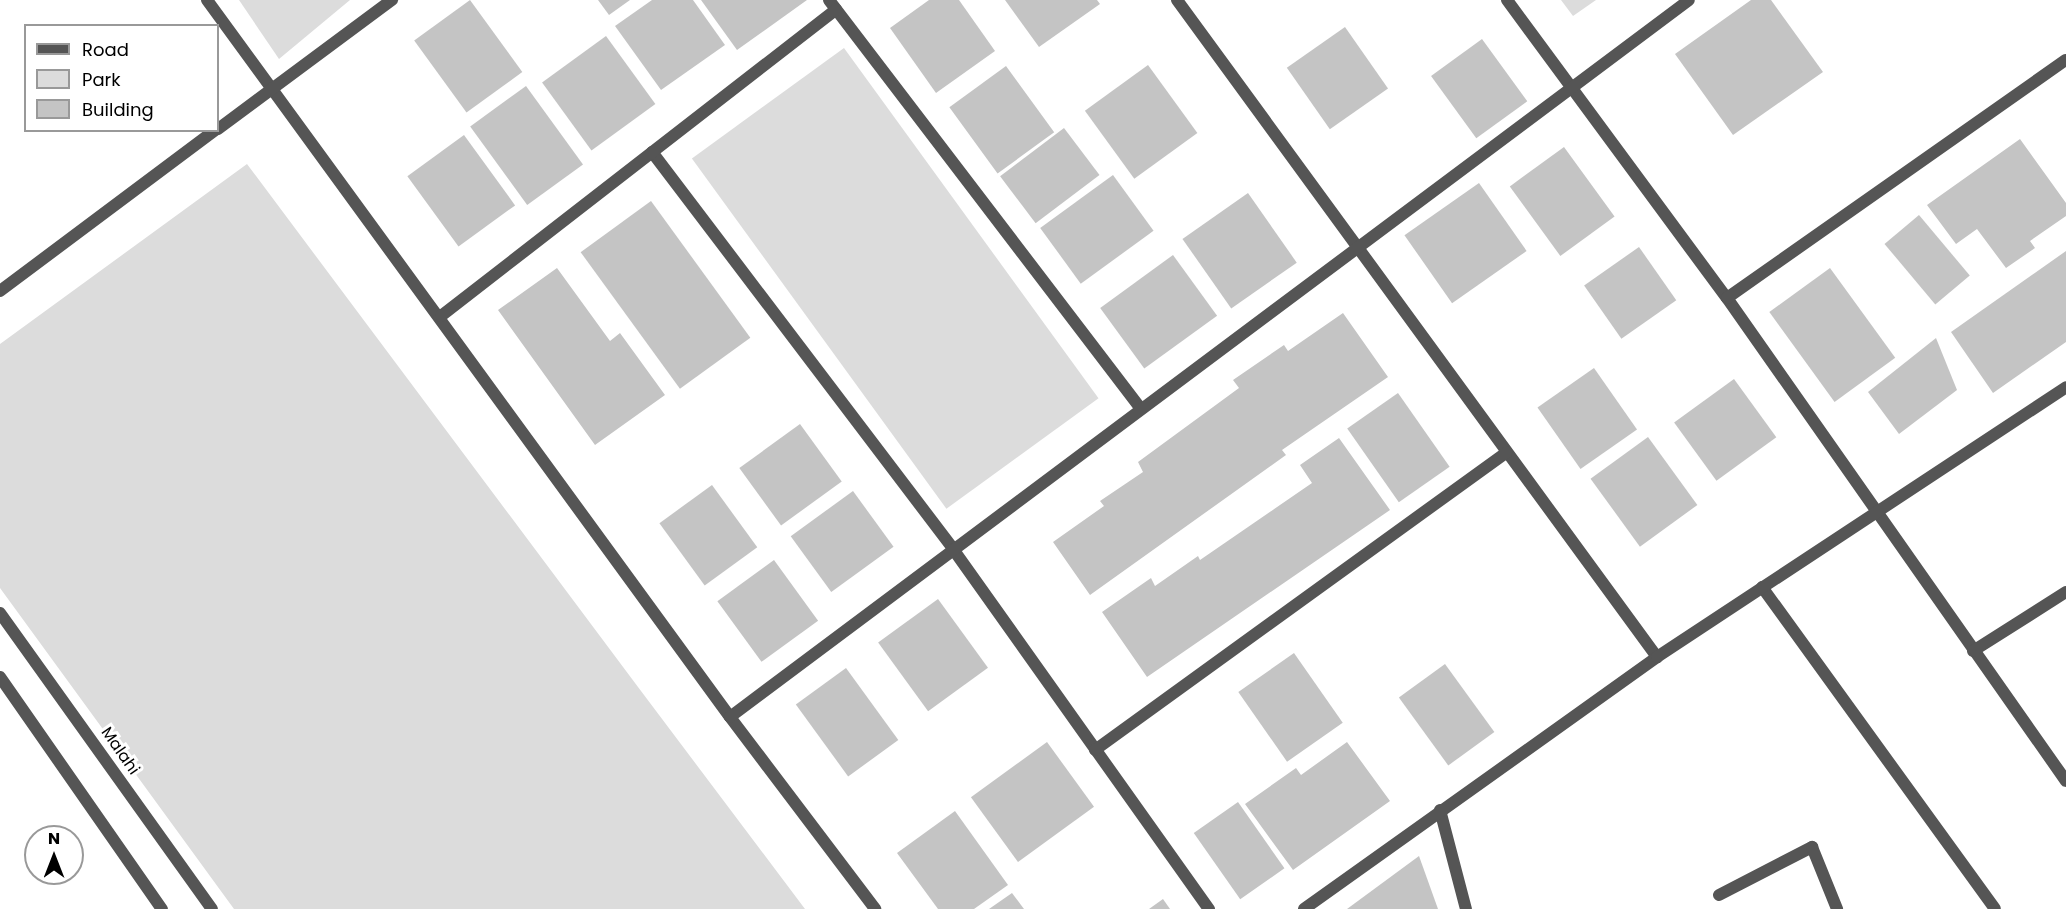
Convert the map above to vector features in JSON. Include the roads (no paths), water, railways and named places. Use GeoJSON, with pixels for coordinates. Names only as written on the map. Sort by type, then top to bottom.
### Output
{"type":"FeatureCollection","features":[{"type":"Feature","properties":{"kind":"street"},"geometry":{"type":"LineString","coordinates":[[207,0],[441,316],[730,717],[875,909]]}},
{"type":"Feature","properties":{"kind":"street"},"geometry":{"type":"LineString","coordinates":[[219,128],[392,0]]}},
{"type":"Feature","properties":{"kind":"street"},"geometry":{"type":"LineString","coordinates":[[1177,0],[1657,657]]}},
{"type":"Feature","properties":{"kind":"street"},"geometry":{"type":"LineString","coordinates":[[1507,0],[1571,90],[1727,298],[2066,781]]}},
{"type":"Feature","properties":{"kind":"street"},"geometry":{"type":"LineString","coordinates":[[730,717],[1359,249],[1689,0]]}},
{"type":"Feature","properties":{"kind":"street"},"geometry":{"type":"LineString","coordinates":[[441,316],[652,152],[832,5],[1141,409]]}},
{"type":"Feature","properties":{"kind":"street"},"geometry":{"type":"LineString","coordinates":[[1727,298],[2066,60]]}},
{"type":"Feature","properties":{"kind":"street"},"geometry":{"type":"LineString","coordinates":[[0,291],[213,132]]}},
{"type":"Feature","properties":{"kind":"street"},"geometry":{"type":"LineString","coordinates":[[652,152],[953,549],[1209,909]]}},
{"type":"Feature","properties":{"kind":"street"},"geometry":{"type":"LineString","coordinates":[[1304,909],[1657,657],[2066,387]]}},
{"type":"Feature","properties":{"kind":"street"},"geometry":{"type":"LineString","coordinates":[[1095,750],[1507,452]]}},
{"type":"Feature","properties":{"kind":"street"},"geometry":{"type":"LineString","coordinates":[[1762,587],[1995,909]]}},
{"type":"Feature","properties":{"kind":"street"},"geometry":{"type":"LineString","coordinates":[[1973,651],[2066,592]]}},
{"type":"Feature","properties":{"kind":"street","name":"Malahi"},"geometry":{"type":"LineString","coordinates":[[0,613],[212,909]]}},
{"type":"Feature","properties":{"kind":"street"},"geometry":{"type":"LineString","coordinates":[[0,677],[162,909]]}},
{"type":"Feature","properties":{"kind":"street"},"geometry":{"type":"LineString","coordinates":[[1440,810],[1466,909]]}},
{"type":"Feature","properties":{"kind":"street"},"geometry":{"type":"LineString","coordinates":[[1719,895],[1812,847],[1837,909]]}}]}
